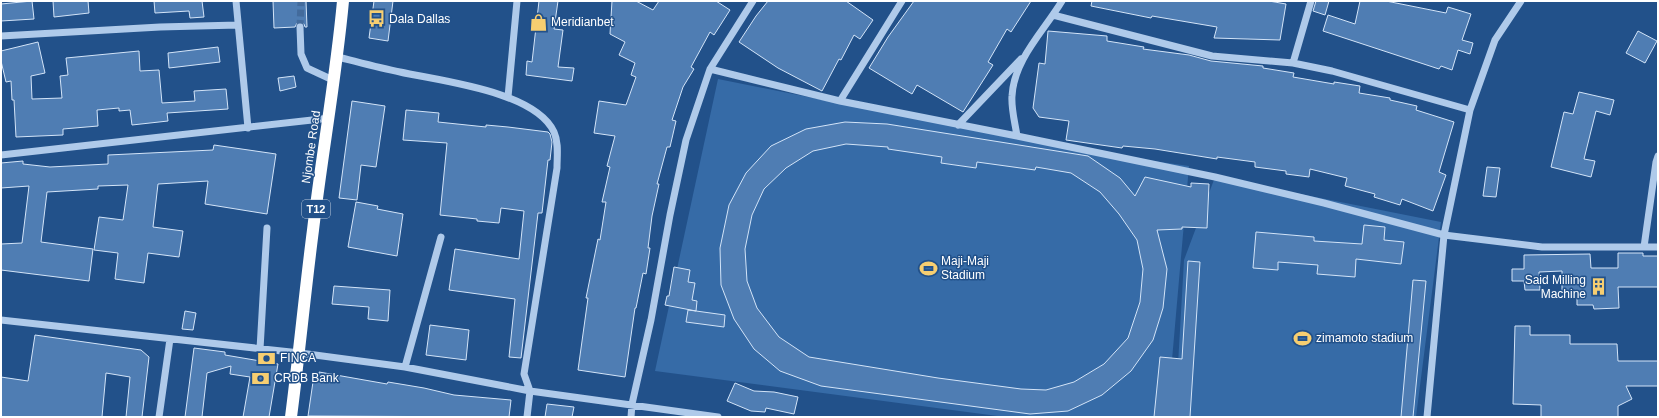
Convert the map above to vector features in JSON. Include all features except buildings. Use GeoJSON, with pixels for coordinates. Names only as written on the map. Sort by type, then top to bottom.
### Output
{"type":"FeatureCollection","features":[{"type":"Feature","properties":{"kind":"highway","name":"Njombe Road"},"geometry":{"type":"LineString","coordinates":[[291,417],[300,353],[313,229],[338,57],[343,1]]}},
{"type":"Feature","properties":{"kind":"street"},"geometry":{"type":"LineString","coordinates":[[236,1],[248,128]]}},
{"type":"Feature","properties":{"kind":"street"},"geometry":{"type":"LineString","coordinates":[[508,97],[517,1]]}},
{"type":"Feature","properties":{"kind":"street"},"geometry":{"type":"LineString","coordinates":[[631,417],[632,404],[652,320],[670,215],[686,140],[710,69],[753,1]]}},
{"type":"Feature","properties":{"kind":"street"},"geometry":{"type":"LineString","coordinates":[[840,101],[902,1]]}},
{"type":"Feature","properties":{"kind":"street"},"geometry":{"type":"LineString","coordinates":[[1017,136],[1012,97],[1014,79],[1026,54],[1062,1]]}},
{"type":"Feature","properties":{"kind":"street"},"geometry":{"type":"LineString","coordinates":[[1293,63],[1311,1]]}},
{"type":"Feature","properties":{"kind":"street"},"geometry":{"type":"LineString","coordinates":[[1427,417],[1444,235],[1470,110],[1495,40],[1521,1]]}},
{"type":"Feature","properties":{"kind":"street"},"geometry":{"type":"LineString","coordinates":[[1053,15],[1212,56],[1293,63],[1332,71],[1470,110]]}},
{"type":"Feature","properties":{"kind":"street"},"geometry":{"type":"LineString","coordinates":[[1,36],[121,29],[238,25]]}},
{"type":"Feature","properties":{"kind":"street"},"geometry":{"type":"LineString","coordinates":[[300,27],[301,54],[307,68],[335,81]]}},
{"type":"Feature","properties":{"kind":"street"},"geometry":{"type":"LineString","coordinates":[[958,125],[1026,54]]}},
{"type":"Feature","properties":{"kind":"street"},"geometry":{"type":"LineString","coordinates":[[338,57],[400,72],[465,85],[508,97],[540,114],[554,131],[558,146],[557,168],[524,374],[530,391],[527,417]]}},
{"type":"Feature","properties":{"kind":"street"},"geometry":{"type":"LineString","coordinates":[[710,69],[840,101],[1215,177],[1324,203],[1444,235],[1542,247],[1658,247]]}},
{"type":"Feature","properties":{"kind":"street"},"geometry":{"type":"LineString","coordinates":[[1,155],[330,118]]}},
{"type":"Feature","properties":{"kind":"street"},"geometry":{"type":"LineString","coordinates":[[1644,247],[1658,156]]}},
{"type":"Feature","properties":{"kind":"street"},"geometry":{"type":"LineString","coordinates":[[260,348],[267,228]]}},
{"type":"Feature","properties":{"kind":"street"},"geometry":{"type":"LineString","coordinates":[[406,367],[441,237]]}},
{"type":"Feature","properties":{"kind":"street"},"geometry":{"type":"LineString","coordinates":[[1,320],[260,348],[406,367],[530,391],[718,417]]}},
{"type":"Feature","properties":{"kind":"street"},"geometry":{"type":"LineString","coordinates":[[159,417],[170,338]]}},
{"type":"Feature","properties":{"kind":"shaded area","name":"Maji-Maji Stadium"},"geometry":{"type":"Polygon","coordinates":[[[718,79],[1069,149],[1189,166],[1167,417],[1005,417],[655,371],[718,79]]]}},
{"type":"Feature","properties":{"kind":"shaded area","name":"zimamoto stadium"},"geometry":{"type":"Polygon","coordinates":[[[1215,177],[1441,222],[1416,417],[1175,417],[1184,260],[1215,177]]]}},
{"type":"Feature","properties":{"kind":"tunnel"},"geometry":{"type":"LineString","coordinates":[[300,27],[301,1]]}},
{"type":"Feature","properties":{"kind":"place","name":"Dala Dallas"},"geometry":{"type":"Point","coordinates":[376,19]}},
{"type":"Feature","properties":{"kind":"place","name":"Meridianbet"},"geometry":{"type":"Point","coordinates":[538,22]}},
{"type":"Feature","properties":{"kind":"place","name":"Maji-Maji Stadium"},"geometry":{"type":"Point","coordinates":[928,268]}},
{"type":"Feature","properties":{"kind":"place","name":"Said Milling Machine"},"geometry":{"type":"Point","coordinates":[1599,287]}},
{"type":"Feature","properties":{"kind":"place","name":"zimamoto stadium"},"geometry":{"type":"Point","coordinates":[1303,338]}},
{"type":"Feature","properties":{"kind":"place","name":"FINCA"},"geometry":{"type":"Point","coordinates":[267,358]}},
{"type":"Feature","properties":{"kind":"place","name":"CRDB Bank"},"geometry":{"type":"Point","coordinates":[261,378]}}]}
